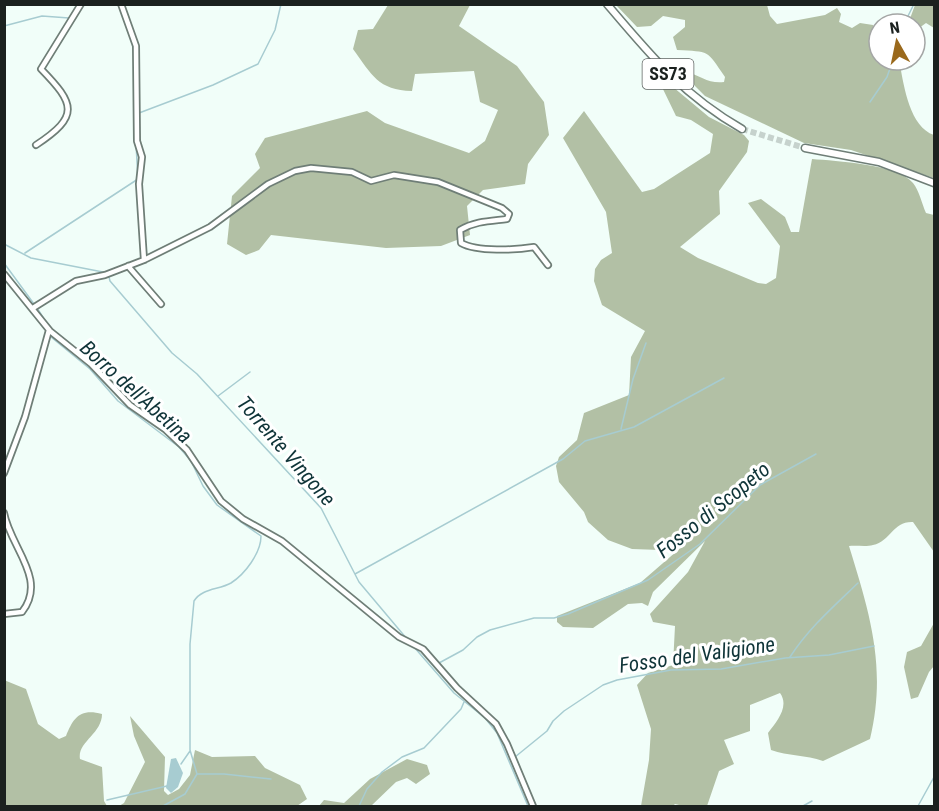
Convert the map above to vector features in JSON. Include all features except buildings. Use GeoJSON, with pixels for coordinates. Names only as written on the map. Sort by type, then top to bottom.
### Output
{"type":"FeatureCollection","features":[{"type":"Feature","properties":{"kind":"main road","name":"SS73"},"geometry":{"type":"LineString","coordinates":[[607,4],[664,70],[690,95],[742,129]]}},
{"type":"Feature","properties":{"kind":"main road"},"geometry":{"type":"LineString","coordinates":[[805,148],[879,162],[934,183]]}},
{"type":"Feature","properties":{"kind":"street"},"geometry":{"type":"LineString","coordinates":[[36,145],[58,131],[68,115],[66,96],[41,69],[81,4]]}},
{"type":"Feature","properties":{"kind":"street"},"geometry":{"type":"LineString","coordinates":[[121,4],[136,46],[136,141],[142,157],[140,184],[144,260]]}},
{"type":"Feature","properties":{"kind":"street"},"geometry":{"type":"LineString","coordinates":[[33,308],[76,281],[105,275],[144,260],[210,227],[268,184],[296,171],[311,168],[352,172],[371,181],[394,175],[438,182],[502,208],[509,214],[507,219],[474,222],[466,226],[460,230],[461,243],[473,247],[518,249],[534,247],[548,264]]}},
{"type":"Feature","properties":{"kind":"street"},"geometry":{"type":"LineString","coordinates":[[128,266],[161,304]]}},
{"type":"Feature","properties":{"kind":"street"},"geometry":{"type":"LineString","coordinates":[[4,274],[50,330],[91,364],[130,405],[166,430],[187,450],[221,501],[243,519],[282,541],[405,640],[423,649],[496,724],[507,744],[533,807]]}},
{"type":"Feature","properties":{"kind":"street"},"geometry":{"type":"LineString","coordinates":[[4,473],[25,417],[50,330]]}},
{"type":"Feature","properties":{"kind":"street"},"geometry":{"type":"LineString","coordinates":[[4,513],[16,547],[29,568],[32,593],[22,612],[4,614]]}},
{"type":"Feature","properties":{"kind":"green space"},"geometry":{"type":"Polygon","coordinates":[[[388,5],[470,5],[459,26],[517,66],[544,102],[549,135],[528,164],[525,184],[483,190],[467,206],[470,235],[441,246],[386,248],[271,235],[259,250],[246,255],[227,244],[232,196],[260,168],[255,154],[265,138],[367,111],[385,123],[469,153],[485,141],[498,110],[480,102],[474,71],[415,74],[412,91],[391,88],[383,84],[365,66],[353,49],[358,30],[373,29],[388,5]]]}},
{"type":"Feature","properties":{"kind":"green space"},"geometry":{"type":"Polygon","coordinates":[[[616,5],[767,5],[770,16],[777,24],[825,15],[837,8],[841,14],[839,22],[852,28],[860,23],[867,24],[867,72],[901,72],[914,115],[926,131],[934,135],[934,178],[851,150],[804,143],[705,96],[683,74],[686,71],[714,82],[724,82],[725,77],[706,54],[677,50],[673,37],[685,27],[685,20],[663,16],[651,26],[637,27],[616,5]]]}},
{"type":"Feature","properties":{"kind":"green space"},"geometry":{"type":"Polygon","coordinates":[[[915,5],[934,5],[934,28],[927,24],[927,12],[912,12],[915,5]]]}},
{"type":"Feature","properties":{"kind":"green space"},"geometry":{"type":"Polygon","coordinates":[[[661,77],[709,117],[744,135],[749,141],[747,152],[719,191],[720,214],[680,247],[698,258],[758,283],[766,284],[776,278],[780,246],[748,203],[761,199],[785,217],[791,232],[799,232],[812,159],[866,165],[905,177],[915,186],[926,213],[934,215],[934,552],[913,522],[896,528],[879,543],[870,546],[849,546],[864,595],[874,641],[877,688],[870,739],[823,761],[777,752],[771,750],[768,733],[783,709],[783,698],[780,693],[750,705],[750,731],[724,740],[734,764],[719,771],[707,806],[675,804],[673,806],[641,806],[649,760],[651,729],[637,685],[648,673],[673,665],[675,626],[653,622],[650,614],[688,572],[705,541],[653,592],[648,606],[642,603],[628,604],[593,628],[563,627],[557,622],[557,616],[640,583],[685,544],[660,550],[632,549],[608,540],[588,522],[584,512],[559,482],[556,466],[559,457],[577,440],[584,413],[629,395],[631,357],[645,331],[602,305],[594,281],[595,269],[601,260],[612,253],[606,212],[563,138],[584,111],[642,192],[654,189],[710,153],[713,134],[691,120],[676,116],[661,85],[661,77]]]}},
{"type":"Feature","properties":{"kind":"green space"},"geometry":{"type":"Polygon","coordinates":[[[934,623],[934,666],[918,697],[911,699],[904,667],[907,652],[921,646],[934,623]]]}},
{"type":"Feature","properties":{"kind":"green space"},"geometry":{"type":"Polygon","coordinates":[[[4,680],[26,689],[38,724],[59,739],[66,736],[78,716],[88,713],[102,714],[98,727],[82,748],[80,759],[102,767],[104,801],[107,806],[5,806],[4,680]]]}},
{"type":"Feature","properties":{"kind":"green space"},"geometry":{"type":"Polygon","coordinates":[[[130,716],[165,757],[164,791],[168,795],[179,789],[190,775],[195,750],[212,757],[255,756],[265,768],[300,785],[307,799],[297,806],[119,806],[124,803],[145,762],[134,736],[130,716]]]}},
{"type":"Feature","properties":{"kind":"green space"},"geometry":{"type":"Polygon","coordinates":[[[407,759],[427,765],[430,774],[416,784],[407,778],[396,782],[371,806],[319,806],[324,800],[344,803],[370,779],[407,759]]]}},
{"type":"Feature","properties":{"kind":"water"},"geometry":{"type":"Polygon","coordinates":[[[176,758],[183,773],[178,787],[171,793],[166,788],[171,759],[176,758]]]}},
{"type":"Feature","properties":{"kind":"waterway"},"geometry":{"type":"LineString","coordinates":[[139,113],[213,85],[258,64],[275,30],[281,4]]}},
{"type":"Feature","properties":{"kind":"waterway"},"geometry":{"type":"LineString","coordinates":[[910,12],[914,4]]}},
{"type":"Feature","properties":{"kind":"waterway"},"geometry":{"type":"LineString","coordinates":[[4,26],[42,16],[69,18]]}},
{"type":"Feature","properties":{"kind":"waterway"},"geometry":{"type":"LineString","coordinates":[[870,102],[889,72]]}},
{"type":"Feature","properties":{"kind":"waterway"},"geometry":{"type":"LineString","coordinates":[[25,253],[138,179],[136,144]]}},
{"type":"Feature","properties":{"kind":"waterway","name":"Torrente Vingone"},"geometry":{"type":"LineString","coordinates":[[4,244],[31,258],[108,273],[110,281],[172,353],[197,374],[321,508],[359,582],[407,639]]}},
{"type":"Feature","properties":{"kind":"waterway","name":"Borro dell'Abetina"},"geometry":{"type":"LineString","coordinates":[[4,263],[34,304]]}},
{"type":"Feature","properties":{"kind":"waterway","name":"Borro dell'Abetina"},"geometry":{"type":"LineString","coordinates":[[37,308],[50,328]]}},
{"type":"Feature","properties":{"kind":"waterway","name":"Borro dell'Abetina"},"geometry":{"type":"LineString","coordinates":[[51,333],[51,337],[90,369],[118,401],[179,447],[191,461],[203,486],[217,505],[261,536],[255,556],[242,574],[231,583],[206,591],[194,601],[190,644],[190,750],[197,774],[185,794],[163,806]]}},
{"type":"Feature","properties":{"kind":"waterway"},"geometry":{"type":"LineString","coordinates":[[621,429],[633,379],[646,343]]}},
{"type":"Feature","properties":{"kind":"waterway"},"geometry":{"type":"LineString","coordinates":[[218,396],[250,372]]}},
{"type":"Feature","properties":{"kind":"waterway"},"geometry":{"type":"LineString","coordinates":[[355,574],[563,459],[585,441],[634,427],[724,378]]}},
{"type":"Feature","properties":{"kind":"waterway","name":"Fosso di Scopeto"},"geometry":{"type":"LineString","coordinates":[[439,663],[463,650],[477,637],[490,630],[534,618],[554,618],[568,614],[648,580],[700,544],[760,485],[816,454]]}},
{"type":"Feature","properties":{"kind":"waterway"},"geometry":{"type":"LineString","coordinates":[[790,657],[813,627],[858,583]]}},
{"type":"Feature","properties":{"kind":"waterway","name":"Fosso del Valigione"},"geometry":{"type":"LineString","coordinates":[[515,757],[547,731],[553,721],[564,711],[603,685],[617,680],[671,670],[721,669],[785,658],[829,655],[874,646]]}},
{"type":"Feature","properties":{"kind":"waterway","name":"Torrente Vingone"},"geometry":{"type":"LineString","coordinates":[[414,647],[454,693],[485,718],[497,733],[528,806]]}},
{"type":"Feature","properties":{"kind":"waterway"},"geometry":{"type":"LineString","coordinates":[[359,806],[367,789],[382,772],[402,757],[424,748],[461,709],[464,702]]}},
{"type":"Feature","properties":{"kind":"waterway"},"geometry":{"type":"LineString","coordinates":[[181,764],[190,751]]}},
{"type":"Feature","properties":{"kind":"waterway"},"geometry":{"type":"LineString","coordinates":[[197,774],[224,774],[271,779]]}},
{"type":"Feature","properties":{"kind":"waterway"},"geometry":{"type":"LineString","coordinates":[[918,806],[934,777]]}},
{"type":"Feature","properties":{"kind":"waterway"},"geometry":{"type":"LineString","coordinates":[[107,800],[167,786]]}},
{"type":"Feature","properties":{"kind":"waterway"},"geometry":{"type":"LineString","coordinates":[[803,806],[812,801]]}},
{"type":"Feature","properties":{"kind":"tunnel"},"geometry":{"type":"LineString","coordinates":[[742,129],[805,148]]}}]}
